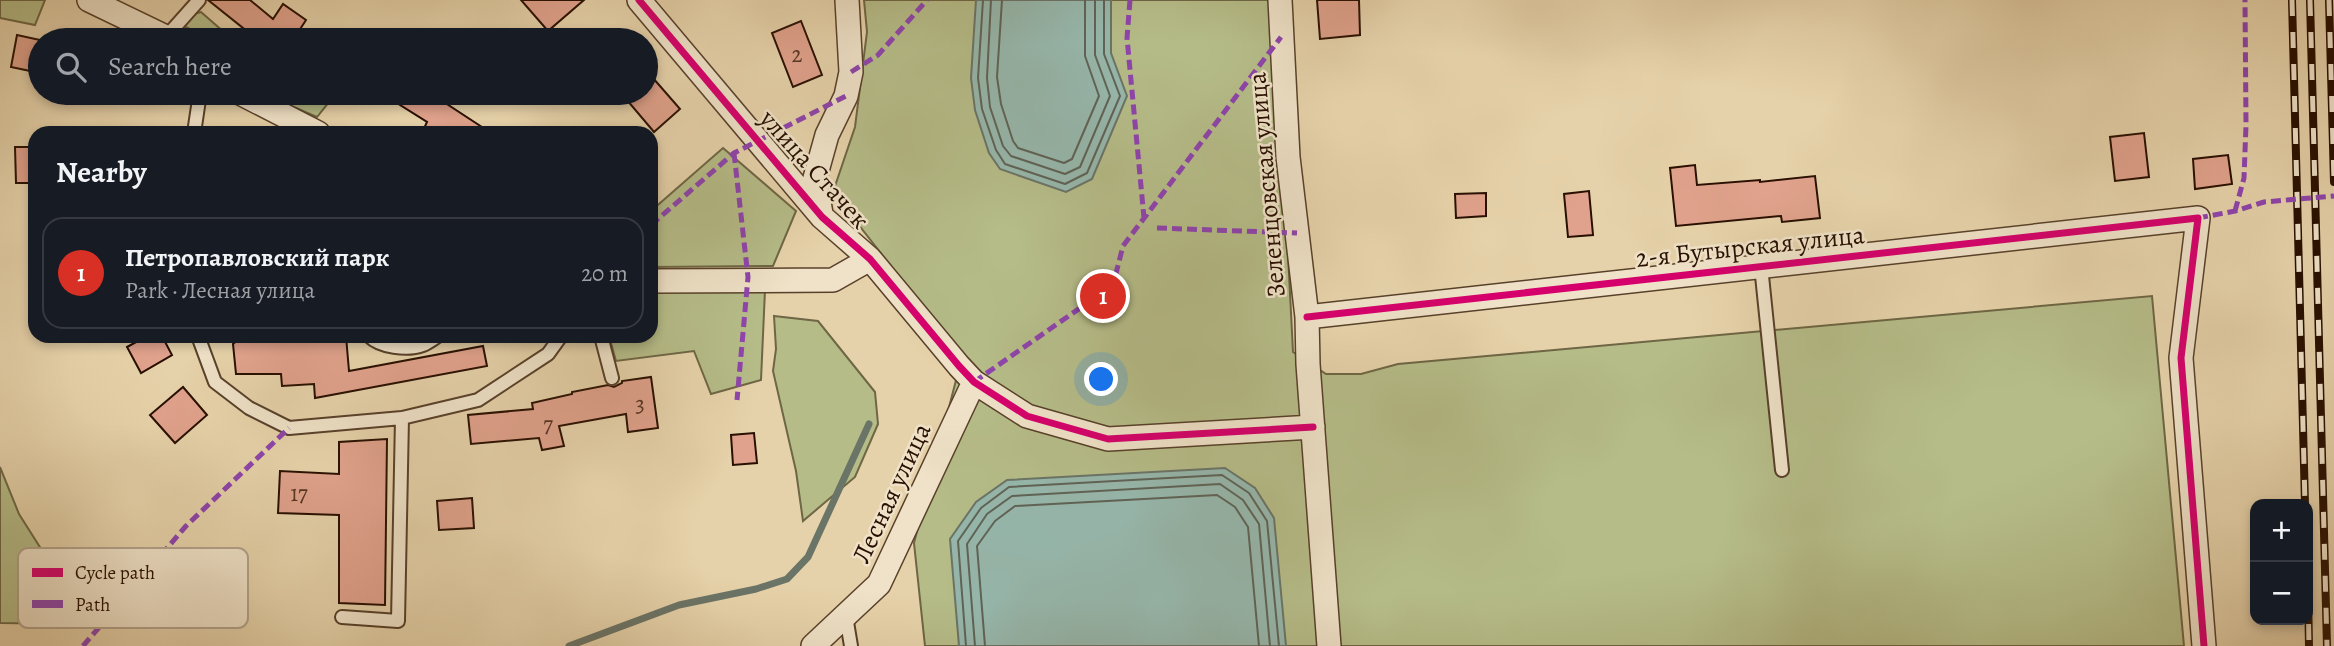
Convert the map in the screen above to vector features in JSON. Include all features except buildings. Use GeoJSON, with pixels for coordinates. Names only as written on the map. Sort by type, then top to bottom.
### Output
{"type":"FeatureCollection","features":[{"type":"Feature","properties":{"kind":"street","name":"улица Стачек"},"geometry":{"type":"LineString","coordinates":[[639,0],[822,217],[870,259],[967,374],[1027,416],[1108,439],[1313,427]]}},
{"type":"Feature","properties":{"kind":"street"},"geometry":{"type":"LineString","coordinates":[[822,217],[815,178],[827,135],[846,96],[851,72],[847,0]]}},
{"type":"Feature","properties":{"kind":"street","name":"Зеленцовская улица"},"geometry":{"type":"LineString","coordinates":[[1280,0],[1288,157],[1307,317],[1308,364],[1329,646]]}},
{"type":"Feature","properties":{"kind":"street"},"geometry":{"type":"LineString","coordinates":[[98,2],[149,28]]}},
{"type":"Feature","properties":{"kind":"street"},"geometry":{"type":"LineString","coordinates":[[263,105],[304,126]]}},
{"type":"Feature","properties":{"kind":"street","name":"2-я Бутырская улица"},"geometry":{"type":"LineString","coordinates":[[1307,317],[2198,218],[2181,358],[2204,646]]}},
{"type":"Feature","properties":{"kind":"street"},"geometry":{"type":"LineString","coordinates":[[658,281],[833,280],[870,259]]}},
{"type":"Feature","properties":{"kind":"street","name":"Лесная улица"},"geometry":{"type":"LineString","coordinates":[[813,646],[880,584],[967,374]]}},
{"type":"Feature","properties":{"kind":"lane"},"geometry":{"type":"LineString","coordinates":[[177,28],[199,0]]}},
{"type":"Feature","properties":{"kind":"lane"},"geometry":{"type":"LineString","coordinates":[[195,126],[198,105]]}},
{"type":"Feature","properties":{"kind":"lane"},"geometry":{"type":"LineString","coordinates":[[1761,266],[1782,470]]}},
{"type":"Feature","properties":{"kind":"lane"},"geometry":{"type":"LineString","coordinates":[[201,343],[215,382],[249,408],[289,428],[402,418],[478,400],[548,354],[556,343]]}},
{"type":"Feature","properties":{"kind":"lane"},"geometry":{"type":"LineString","coordinates":[[380,343],[405,348],[426,343]]}},
{"type":"Feature","properties":{"kind":"lane"},"geometry":{"type":"LineString","coordinates":[[603,343],[612,378]]}},
{"type":"Feature","properties":{"kind":"lane"},"geometry":{"type":"LineString","coordinates":[[342,617],[398,621],[402,418]]}},
{"type":"Feature","properties":{"kind":"lane"},"geometry":{"type":"LineString","coordinates":[[846,615],[851,646]]}},
{"type":"Feature","properties":{"kind":"green space"},"geometry":{"type":"Polygon","coordinates":[[[0,0],[45,0],[35,25],[0,18],[0,0]]]}},
{"type":"Feature","properties":{"kind":"green space"},"geometry":{"type":"Polygon","coordinates":[[[864,0],[1275,0],[1293,352],[1326,374],[1361,374],[1398,364],[2152,296],[2184,646],[925,646],[914,543],[962,357],[833,192],[855,127],[867,32],[864,0]]]}},
{"type":"Feature","properties":{"kind":"green space"},"geometry":{"type":"Polygon","coordinates":[[[201,12],[219,28],[188,28],[173,20],[201,12]]]}},
{"type":"Feature","properties":{"kind":"green space"},"geometry":{"type":"Polygon","coordinates":[[[289,105],[327,105],[317,117],[289,105]]]}},
{"type":"Feature","properties":{"kind":"green space"},"geometry":{"type":"Polygon","coordinates":[[[723,148],[796,211],[773,266],[658,267],[658,205],[723,148]]]}},
{"type":"Feature","properties":{"kind":"green space"},"geometry":{"type":"Polygon","coordinates":[[[658,290],[765,290],[761,380],[711,394],[694,351],[616,361],[611,343],[658,343],[658,290]]]}},
{"type":"Feature","properties":{"kind":"green space"},"geometry":{"type":"Polygon","coordinates":[[[774,316],[818,321],[875,392],[878,424],[855,477],[803,521],[796,471],[773,371],[776,349],[774,316]]]}},
{"type":"Feature","properties":{"kind":"green space"},"geometry":{"type":"Polygon","coordinates":[[[0,467],[19,514],[40,548],[18,548],[18,623],[0,623],[0,467]]]}},
{"type":"Feature","properties":{"kind":"water"},"geometry":{"type":"Polygon","coordinates":[[[976,0],[1111,0],[1111,53],[1127,96],[1092,179],[1066,192],[1000,169],[989,153],[975,110],[971,78],[976,0]]]}},
{"type":"Feature","properties":{"kind":"water"},"geometry":{"type":"Polygon","coordinates":[[[1225,468],[1255,488],[1274,518],[1286,646],[959,646],[950,539],[976,502],[1007,480],[1225,468]]]}},
{"type":"Feature","properties":{"kind":"waterway"},"geometry":{"type":"LineString","coordinates":[[569,646],[679,605],[756,589],[787,579],[808,557],[869,424]]}},
{"type":"Feature","properties":{"kind":"railway"},"geometry":{"type":"LineString","coordinates":[[2292,0],[2305,499]]}},
{"type":"Feature","properties":{"kind":"railway"},"geometry":{"type":"LineString","coordinates":[[2310,0],[2327,646]]}},
{"type":"Feature","properties":{"kind":"railway"},"geometry":{"type":"LineString","coordinates":[[2329,0],[2334,182]]}},
{"type":"Feature","properties":{"kind":"railway"},"geometry":{"type":"LineString","coordinates":[[2309,625],[2309,646]]}},
{"type":"Feature","properties":{"kind":"marked path"},"geometry":{"type":"LineString","coordinates":[[851,72],[878,55],[927,0]]}},
{"type":"Feature","properties":{"kind":"marked path"},"geometry":{"type":"LineString","coordinates":[[1130,0],[1127,38],[1144,218]]}},
{"type":"Feature","properties":{"kind":"marked path"},"geometry":{"type":"LineString","coordinates":[[2235,211],[2244,178],[2245,0]]}},
{"type":"Feature","properties":{"kind":"marked path"},"geometry":{"type":"LineString","coordinates":[[974,382],[1113,285],[1123,246],[1281,37]]}},
{"type":"Feature","properties":{"kind":"marked path"},"geometry":{"type":"LineString","coordinates":[[658,219],[734,153],[846,96]]}},
{"type":"Feature","properties":{"kind":"marked path"},"geometry":{"type":"LineString","coordinates":[[734,153],[748,277],[737,400]]}},
{"type":"Feature","properties":{"kind":"marked path"},"geometry":{"type":"LineString","coordinates":[[2198,218],[2264,202],[2334,196]]}},
{"type":"Feature","properties":{"kind":"marked path"},"geometry":{"type":"LineString","coordinates":[[1157,228],[1297,233]]}},
{"type":"Feature","properties":{"kind":"marked path"},"geometry":{"type":"LineString","coordinates":[[167,548],[186,526],[289,428]]}},
{"type":"Feature","properties":{"kind":"marked path"},"geometry":{"type":"LineString","coordinates":[[83,646],[98,628]]}},
{"type":"Feature","properties":{"kind":"cycle path"},"geometry":{"type":"LineString","coordinates":[[639,0],[822,217],[870,259],[959,366],[974,382],[1027,416],[1108,439],[1313,427]]}},
{"type":"Feature","properties":{"kind":"cycle path"},"geometry":{"type":"LineString","coordinates":[[1307,317],[2198,218],[2181,358],[2204,646]]}},
{"type":"Feature","properties":{"kind":"place","name":"Петропавловский парк"},"geometry":{"type":"Point","coordinates":[1103,296]}}]}
